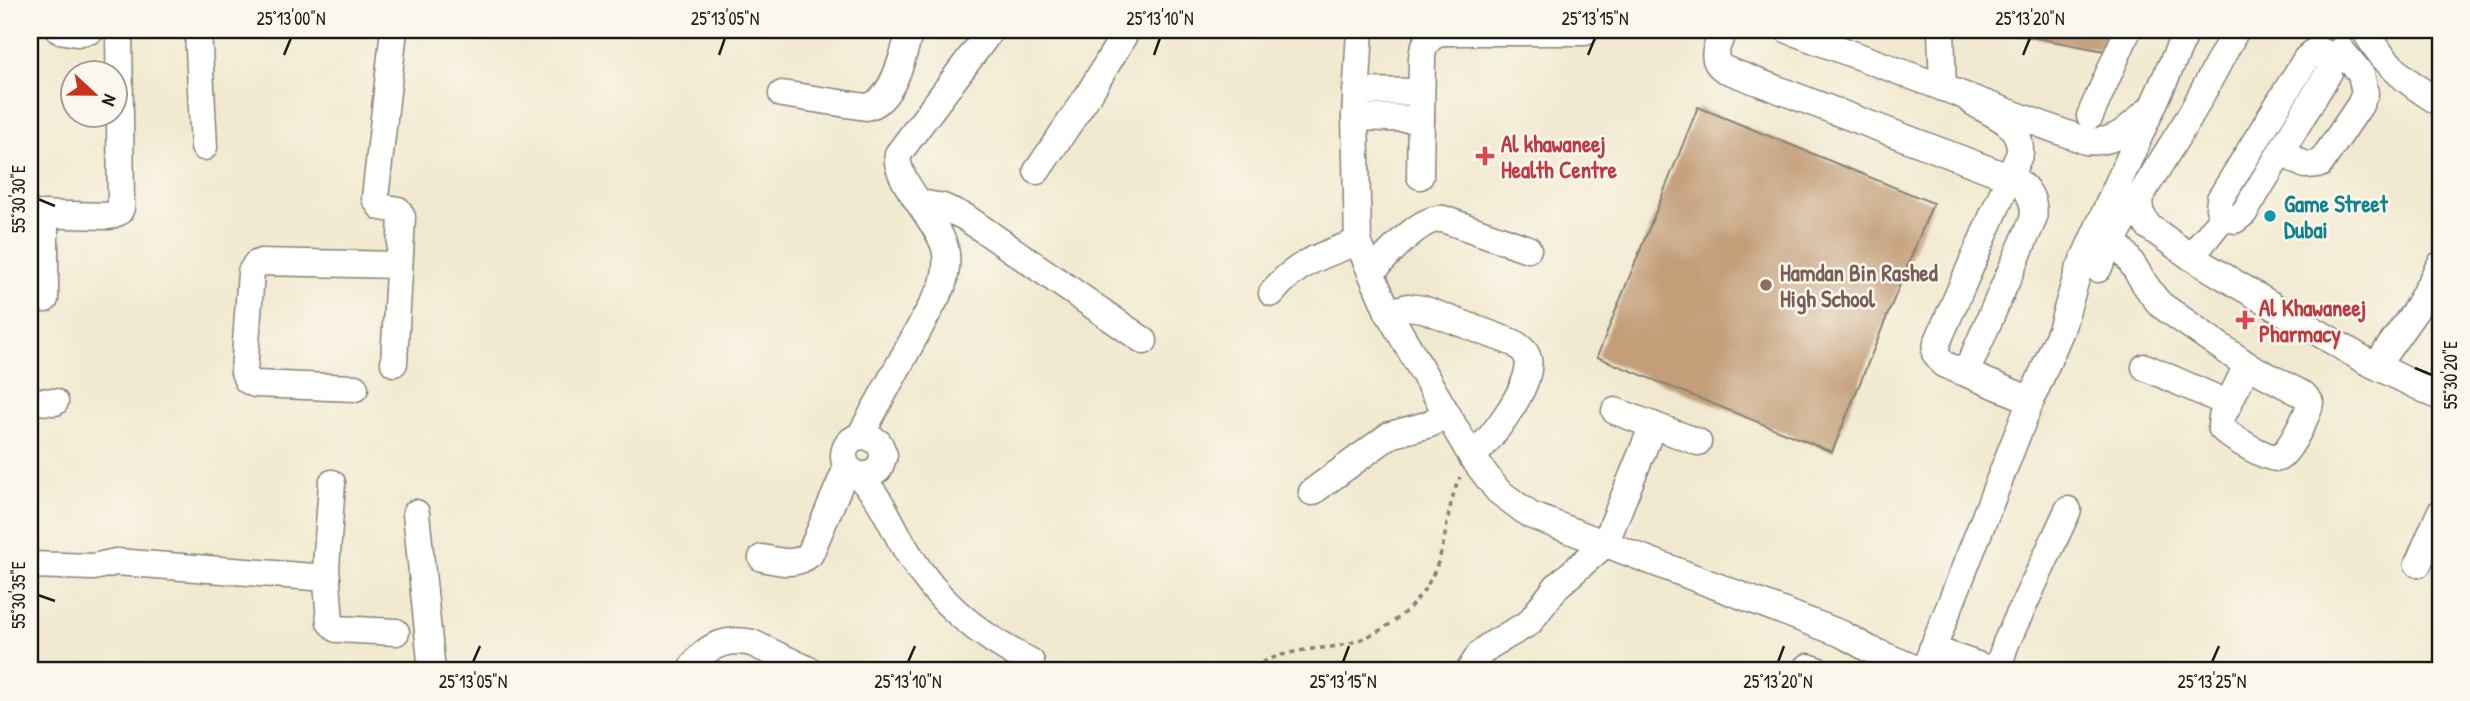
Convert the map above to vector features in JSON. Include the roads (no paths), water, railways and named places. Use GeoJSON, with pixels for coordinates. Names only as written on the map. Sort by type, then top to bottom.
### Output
{"type":"FeatureCollection","features":[{"type":"Feature","properties":{"kind":"street"},"geometry":{"type":"LineString","coordinates":[[59,30],[78,33],[91,30]]}},
{"type":"Feature","properties":{"kind":"street"},"geometry":{"type":"LineString","coordinates":[[45,299],[37,214],[109,216],[121,208],[119,30]]}},
{"type":"Feature","properties":{"kind":"street"},"geometry":{"type":"LineString","coordinates":[[198,30],[204,147]]}},
{"type":"Feature","properties":{"kind":"street"},"geometry":{"type":"LineString","coordinates":[[394,30],[376,198],[381,207],[398,210],[402,214],[394,363]]}},
{"type":"Feature","properties":{"kind":"street"},"geometry":{"type":"LineString","coordinates":[[782,94],[866,107],[878,104],[894,79],[910,30]]}},
{"type":"Feature","properties":{"kind":"street"},"geometry":{"type":"LineString","coordinates":[[860,436],[942,287],[946,274],[944,247],[899,170],[898,154],[991,30]]}},
{"type":"Feature","properties":{"kind":"street"},"geometry":{"type":"LineString","coordinates":[[1037,171],[1089,94],[1127,30]]}},
{"type":"Feature","properties":{"kind":"street"},"geometry":{"type":"LineString","coordinates":[[1360,30],[1356,104],[1358,242],[1388,312],[1472,457],[1498,491],[1518,509],[1567,530],[1842,634],[1872,639],[1926,662],[1994,671]]}},
{"type":"Feature","properties":{"kind":"street"},"geometry":{"type":"LineString","coordinates":[[1724,30],[1714,54],[1717,63],[1724,69],[2011,178],[2028,191],[2034,205],[2033,220],[1974,376]]}},
{"type":"Feature","properties":{"kind":"street"},"geometry":{"type":"LineString","coordinates":[[1788,30],[1820,36],[1955,92],[2094,142],[2120,136],[2152,106]]}},
{"type":"Feature","properties":{"kind":"street"},"geometry":{"type":"LineString","coordinates":[[1941,30],[1955,92],[1984,110],[2004,118],[2015,130],[2021,145],[2011,178],[1936,348],[1939,361],[1974,376],[2002,379],[2033,395]]}},
{"type":"Feature","properties":{"kind":"street"},"geometry":{"type":"LineString","coordinates":[[2090,116],[2128,30]]}},
{"type":"Feature","properties":{"kind":"street"},"geometry":{"type":"LineString","coordinates":[[1926,662],[2061,330],[2078,272],[2187,30]]}},
{"type":"Feature","properties":{"kind":"street"},"geometry":{"type":"LineString","coordinates":[[2194,30],[2163,110],[2118,208],[2116,235],[2149,293],[2161,305],[2247,365],[2307,398],[2309,410],[2286,452],[2274,458],[2223,431],[2220,422],[2247,365]]}},
{"type":"Feature","properties":{"kind":"street"},"geometry":{"type":"LineString","coordinates":[[2061,330],[2190,116],[2236,30]]}},
{"type":"Feature","properties":{"kind":"street"},"geometry":{"type":"LineString","coordinates":[[1420,176],[1422,50],[1431,37],[1445,32],[1585,32]]}},
{"type":"Feature","properties":{"kind":"street"},"geometry":{"type":"LineString","coordinates":[[2335,53],[2329,72],[2244,214],[2235,220],[2223,217],[2218,208],[2220,199],[2306,59],[2314,52],[2335,53],[2373,32],[2387,64],[2399,76],[2440,103]]}},
{"type":"Feature","properties":{"kind":"street"},"geometry":{"type":"LineString","coordinates":[[2281,152],[2305,165],[2320,164],[2364,99],[2364,80],[2335,53]]}},
{"type":"Feature","properties":{"kind":"street"},"geometry":{"type":"LineString","coordinates":[[1356,104],[1421,92]]}},
{"type":"Feature","properties":{"kind":"street"},"geometry":{"type":"LineString","coordinates":[[1356,104],[1421,119]]}},
{"type":"Feature","properties":{"kind":"street"},"geometry":{"type":"LineString","coordinates":[[2139,197],[2140,212],[2148,226],[2191,257],[2376,366],[2440,397]]}},
{"type":"Feature","properties":{"kind":"street"},"geometry":{"type":"LineString","coordinates":[[919,203],[943,207],[965,217],[1144,341]]}},
{"type":"Feature","properties":{"kind":"street"},"geometry":{"type":"LineString","coordinates":[[2191,257],[2223,217]]}},
{"type":"Feature","properties":{"kind":"street"},"geometry":{"type":"LineString","coordinates":[[1371,272],[1420,226],[1432,219],[1443,219],[1528,249]]}},
{"type":"Feature","properties":{"kind":"street"},"geometry":{"type":"LineString","coordinates":[[2116,235],[2191,257]]}},
{"type":"Feature","properties":{"kind":"street"},"geometry":{"type":"LineString","coordinates":[[1272,293],[1280,282],[1301,265],[1358,242]]}},
{"type":"Feature","properties":{"kind":"street"},"geometry":{"type":"LineString","coordinates":[[355,388],[255,384],[247,380],[244,372],[251,272],[256,264],[261,262],[399,265]]}},
{"type":"Feature","properties":{"kind":"street"},"geometry":{"type":"LineString","coordinates":[[2376,366],[2415,311],[2440,265]]}},
{"type":"Feature","properties":{"kind":"street"},"geometry":{"type":"LineString","coordinates":[[1388,312],[1408,307],[1423,309],[1514,343],[1525,352],[1528,367],[1519,392],[1499,427],[1472,457]]}},
{"type":"Feature","properties":{"kind":"street"},"geometry":{"type":"LineString","coordinates":[[2145,366],[2228,404]]}},
{"type":"Feature","properties":{"kind":"street"},"geometry":{"type":"LineString","coordinates":[[1615,411],[1699,442]]}},
{"type":"Feature","properties":{"kind":"street"},"geometry":{"type":"LineString","coordinates":[[1312,492],[1390,435],[1430,424],[1446,412]]}},
{"type":"Feature","properties":{"kind":"street"},"geometry":{"type":"LineString","coordinates":[[1469,671],[1489,646],[1529,623],[1557,586],[1605,544],[1653,425]]}},
{"type":"Feature","properties":{"kind":"street"},"geometry":{"type":"LineString","coordinates":[[886,509],[884,455],[879,443],[874,438],[854,438],[845,448],[844,461],[868,485],[886,509],[910,557],[943,600],[984,635],[1031,662]]}},
{"type":"Feature","properties":{"kind":"street"},"geometry":{"type":"LineString","coordinates":[[852,471],[873,474],[883,462]]}},
{"type":"Feature","properties":{"kind":"street"},"geometry":{"type":"LineString","coordinates":[[762,558],[793,563],[810,554],[852,471]]}},
{"type":"Feature","properties":{"kind":"street"},"geometry":{"type":"LineString","coordinates":[[332,483],[327,578],[329,619],[334,628],[396,632]]}},
{"type":"Feature","properties":{"kind":"street"},"geometry":{"type":"LineString","coordinates":[[2002,671],[2001,658],[2006,643],[2067,510]]}},
{"type":"Feature","properties":{"kind":"street"},"geometry":{"type":"LineString","coordinates":[[416,513],[432,671]]}},
{"type":"Feature","properties":{"kind":"street"},"geometry":{"type":"LineString","coordinates":[[2418,564],[2440,513]]}},
{"type":"Feature","properties":{"kind":"street"},"geometry":{"type":"LineString","coordinates":[[1557,586],[1567,530]]}},
{"type":"Feature","properties":{"kind":"street"},"geometry":{"type":"LineString","coordinates":[[30,565],[93,567],[116,562],[327,578]]}},
{"type":"Feature","properties":{"kind":"street"},"geometry":{"type":"LineString","coordinates":[[690,671],[703,653],[721,643],[731,641],[752,643],[811,671]]}},
{"type":"Feature","properties":{"kind":"place","name":"Al khawaneej Health Centre"},"geometry":{"type":"Point","coordinates":[1485,156]}},
{"type":"Feature","properties":{"kind":"place","name":"Game Street Dubai"},"geometry":{"type":"Point","coordinates":[2270,216]}},
{"type":"Feature","properties":{"kind":"place","name":"Hamdan Bin Rashed High School"},"geometry":{"type":"Point","coordinates":[1766,285]}},
{"type":"Feature","properties":{"kind":"place","name":"Al Khawaneej Pharmacy"},"geometry":{"type":"Point","coordinates":[2245,320]}}]}
